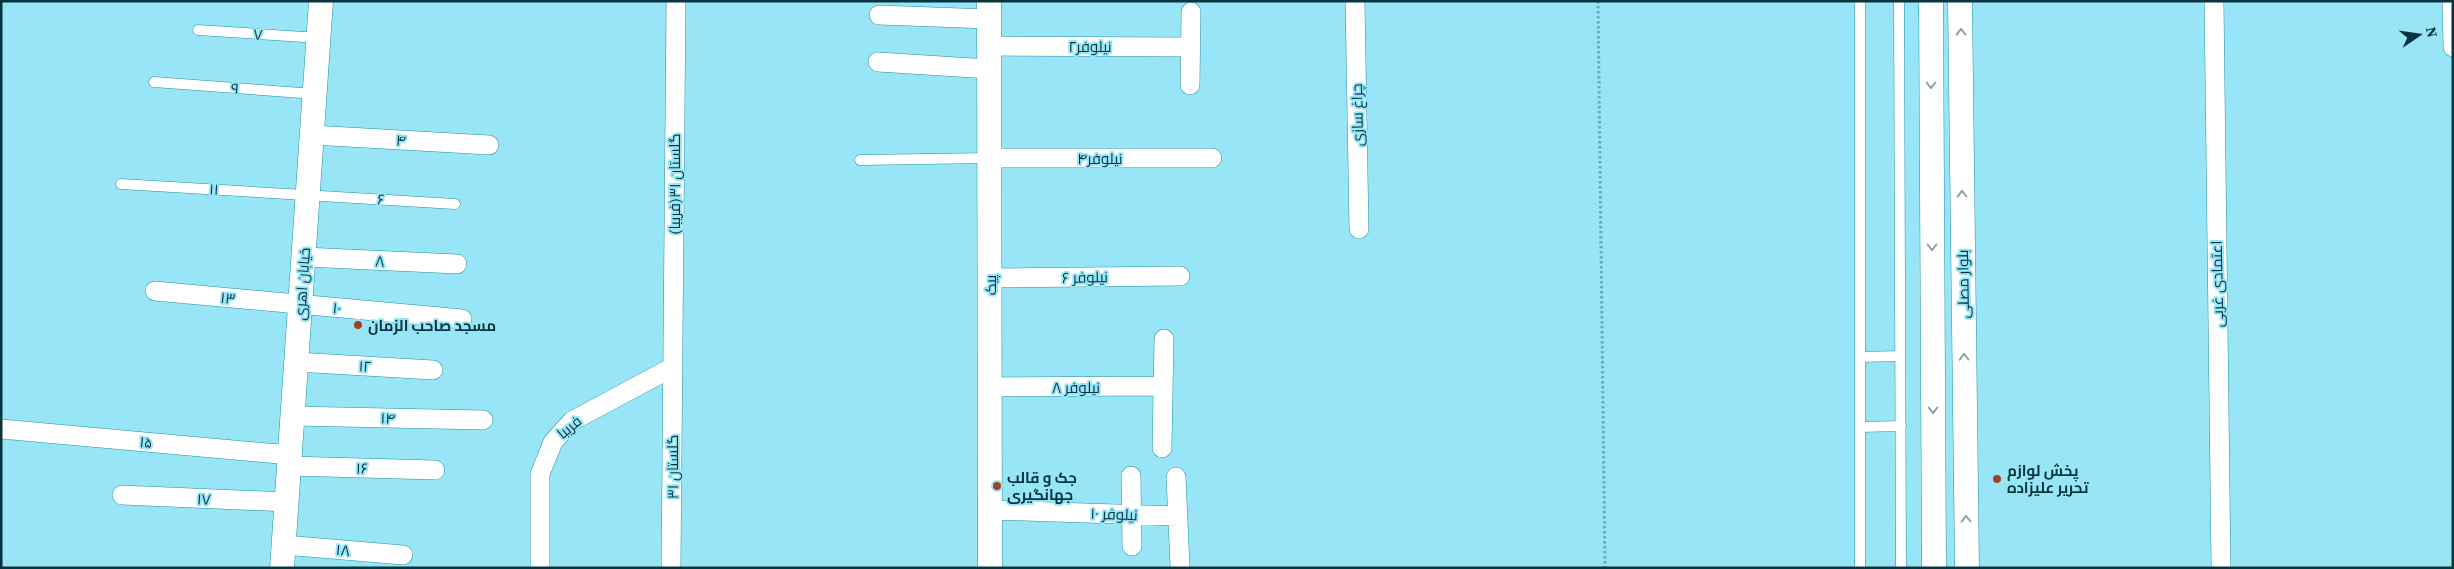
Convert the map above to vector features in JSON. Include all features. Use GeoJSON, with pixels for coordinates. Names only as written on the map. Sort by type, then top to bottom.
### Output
{"type":"FeatureCollection","features":[{"type":"Feature","properties":{"kind":"street","name":"خیابان اهری"},"geometry":{"type":"LineString","coordinates":[[282,568],[321,1]]}},
{"type":"Feature","properties":{"kind":"street","name":"گلستان ۳۱(فریبا)"},"geometry":{"type":"LineString","coordinates":[[673,367],[676,1]]}},
{"type":"Feature","properties":{"kind":"street","name":"چراغ سازی"},"geometry":{"type":"LineString","coordinates":[[1355,1],[1359,229]]}},
{"type":"Feature","properties":{"kind":"street","name":"بلوار مصلی"},"geometry":{"type":"LineString","coordinates":[[1931,1],[1934,568]]}},
{"type":"Feature","properties":{"kind":"street","name":"بلوار مصلی"},"geometry":{"type":"LineString","coordinates":[[1960,1],[1967,568]]}},
{"type":"Feature","properties":{"kind":"street","name":"اعتمادی غربی"},"geometry":{"type":"LineString","coordinates":[[2214,1],[2220,568]]}},
{"type":"Feature","properties":{"kind":"street"},"geometry":{"type":"LineString","coordinates":[[2452,1],[2453,47]]}},
{"type":"Feature","properties":{"kind":"street"},"geometry":{"type":"LineString","coordinates":[[879,15],[989,10]]}},
{"type":"Feature","properties":{"kind":"street","name":"پیک"},"geometry":{"type":"LineString","coordinates":[[989,10],[990,568]]}},
{"type":"Feature","properties":{"kind":"street"},"geometry":{"type":"LineString","coordinates":[[1190,85],[1191,12]]}},
{"type":"Feature","properties":{"kind":"street","name":"نیلوفر۲"},"geometry":{"type":"LineString","coordinates":[[878,62],[1191,47]]}},
{"type":"Feature","properties":{"kind":"street","name":"۴"},"geometry":{"type":"LineString","coordinates":[[312,135],[489,145]]}},
{"type":"Feature","properties":{"kind":"street","name":"نیلوفر۴"},"geometry":{"type":"LineString","coordinates":[[989,158],[1212,158]]}},
{"type":"Feature","properties":{"kind":"street","name":"۸"},"geometry":{"type":"LineString","coordinates":[[304,257],[458,264]]}},
{"type":"Feature","properties":{"kind":"street","name":"نیلوفر ۶"},"geometry":{"type":"LineString","coordinates":[[990,278],[1180,276]]}},
{"type":"Feature","properties":{"kind":"street","name":"۱۳"},"geometry":{"type":"LineString","coordinates":[[155,290],[300,305]]}},
{"type":"Feature","properties":{"kind":"street","name":"۱۰"},"geometry":{"type":"LineString","coordinates":[[300,305],[462,319]]}},
{"type":"Feature","properties":{"kind":"street"},"geometry":{"type":"LineString","coordinates":[[1162,448],[1164,339]]}},
{"type":"Feature","properties":{"kind":"street","name":"۱۲"},"geometry":{"type":"LineString","coordinates":[[296,362],[433,370]]}},
{"type":"Feature","properties":{"kind":"street","name":"فریبا"},"geometry":{"type":"LineString","coordinates":[[540,568],[540,474],[553,442],[572,421],[673,367]]}},
{"type":"Feature","properties":{"kind":"street","name":"گلستان ۳۱"},"geometry":{"type":"LineString","coordinates":[[671,568],[673,367]]}},
{"type":"Feature","properties":{"kind":"street","name":"نیلوفر ۸"},"geometry":{"type":"LineString","coordinates":[[990,387],[1163,386]]}},
{"type":"Feature","properties":{"kind":"street","name":"۱۴"},"geometry":{"type":"LineString","coordinates":[[293,416],[484,420]]}},
{"type":"Feature","properties":{"kind":"street","name":"۱۵"},"geometry":{"type":"LineString","coordinates":[[1,429],[290,461]]}},
{"type":"Feature","properties":{"kind":"street","name":"۱۶"},"geometry":{"type":"LineString","coordinates":[[290,461],[435,470]]}},
{"type":"Feature","properties":{"kind":"street"},"geometry":{"type":"LineString","coordinates":[[1132,476],[1132,546]]}},
{"type":"Feature","properties":{"kind":"street"},"geometry":{"type":"LineString","coordinates":[[1176,477],[1180,566]]}},
{"type":"Feature","properties":{"kind":"street","name":"۱۷"},"geometry":{"type":"LineString","coordinates":[[122,495],[287,502]]}},
{"type":"Feature","properties":{"kind":"street","name":"نیلوفر ۱۰"},"geometry":{"type":"LineString","coordinates":[[990,510],[1178,516]]}},
{"type":"Feature","properties":{"kind":"street","name":"۱۸"},"geometry":{"type":"LineString","coordinates":[[284,544],[403,555]]}},
{"type":"Feature","properties":{"kind":"lane"},"geometry":{"type":"LineString","coordinates":[[1860,1],[1860,568]]}},
{"type":"Feature","properties":{"kind":"lane"},"geometry":{"type":"LineString","coordinates":[[1899,1],[1901,568]]}},
{"type":"Feature","properties":{"kind":"lane","name":"۷"},"geometry":{"type":"LineString","coordinates":[[198,30],[319,38]]}},
{"type":"Feature","properties":{"kind":"lane","name":"۹"},"geometry":{"type":"LineString","coordinates":[[154,82],[315,94]]}},
{"type":"Feature","properties":{"kind":"lane"},"geometry":{"type":"LineString","coordinates":[[860,160],[989,158]]}},
{"type":"Feature","properties":{"kind":"lane","name":"۱۱"},"geometry":{"type":"LineString","coordinates":[[121,184],[308,194]]}},
{"type":"Feature","properties":{"kind":"lane","name":"۶"},"geometry":{"type":"LineString","coordinates":[[308,194],[455,204]]}},
{"type":"Feature","properties":{"kind":"lane"},"geometry":{"type":"LineString","coordinates":[[1860,357],[1900,356]]}},
{"type":"Feature","properties":{"kind":"lane"},"geometry":{"type":"LineString","coordinates":[[1860,427],[1900,426]]}},
{"type":"Feature","properties":{"kind":"path"},"geometry":{"type":"LineString","coordinates":[[1598,1],[1605,568]]}},
{"type":"Feature","properties":{"kind":"place","name":"مسجد صاحب الزمان"},"geometry":{"type":"Point","coordinates":[358,325]}},
{"type":"Feature","properties":{"kind":"place","name":"پخش لوازم تحریر علیزاده"},"geometry":{"type":"Point","coordinates":[1997,479]}},
{"type":"Feature","properties":{"kind":"place","name":"جک و قالب جهانگیری"},"geometry":{"type":"Point","coordinates":[997,486]}}]}
